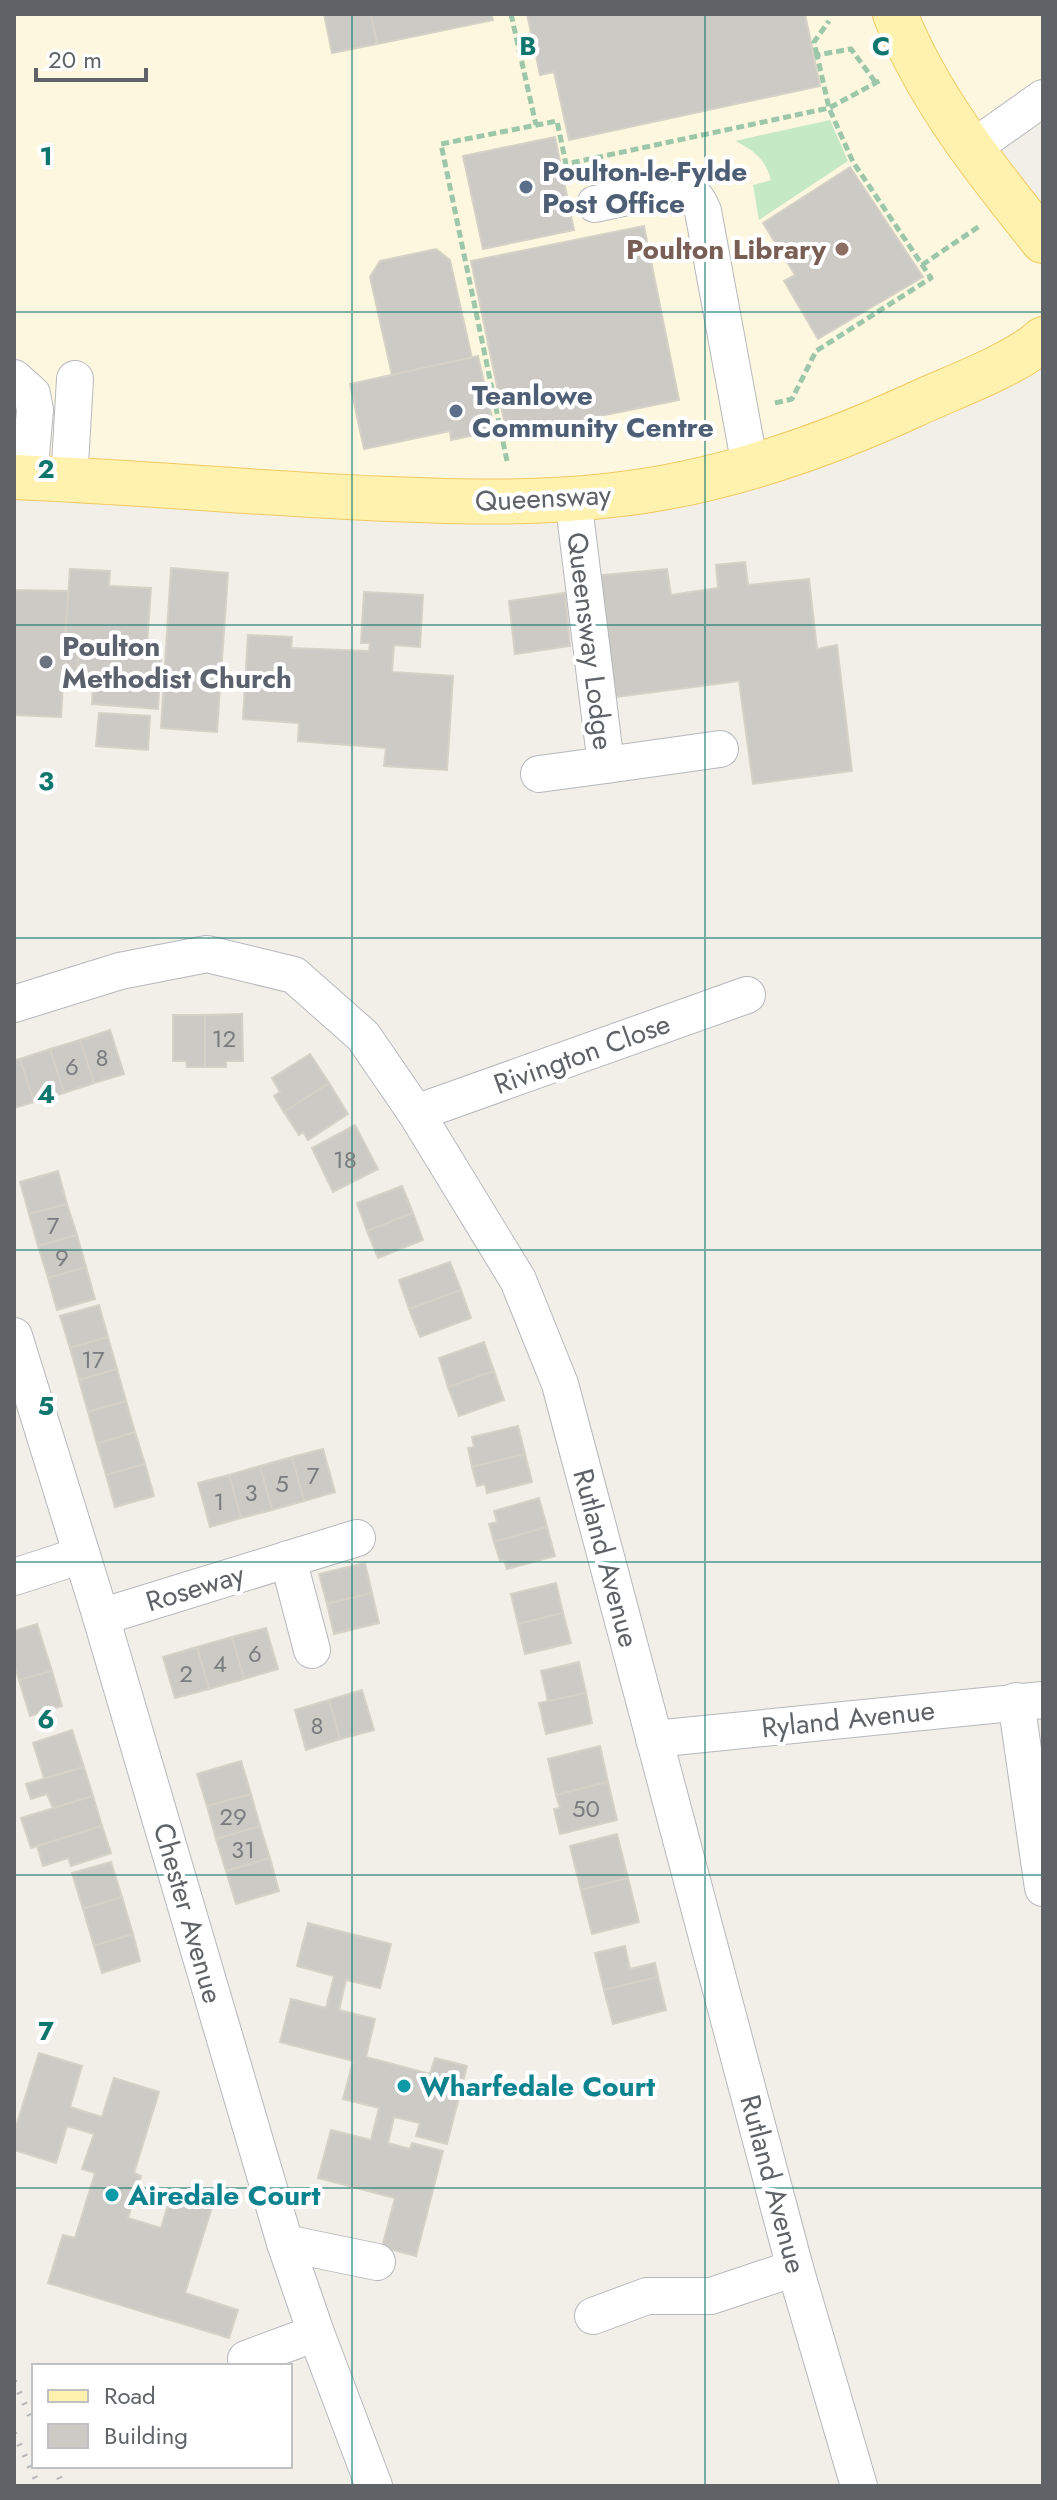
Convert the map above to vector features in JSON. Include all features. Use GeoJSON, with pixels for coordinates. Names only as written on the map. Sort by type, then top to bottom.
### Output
{"type":"FeatureCollection","features":[{"type":"Feature","properties":{"kind":"main road"},"geometry":{"type":"LineString","coordinates":[[895,14],[918,62],[977,159],[1043,241]]}},
{"type":"Feature","properties":{"kind":"main road","name":"Queensway"},"geometry":{"type":"LineString","coordinates":[[37,478],[463,502],[613,496],[651,490],[748,454],[807,448],[879,421],[1019,356],[1043,339]]}},
{"type":"Feature","properties":{"kind":"street"},"geometry":{"type":"LineString","coordinates":[[977,159],[1043,98]]}},
{"type":"Feature","properties":{"kind":"street"},"geometry":{"type":"LineString","coordinates":[[977,159],[1043,126]]}},
{"type":"Feature","properties":{"kind":"street"},"geometry":{"type":"LineString","coordinates":[[595,204],[670,188],[691,191],[698,199],[703,211],[748,454]]}},
{"type":"Feature","properties":{"kind":"street"},"geometry":{"type":"LineString","coordinates":[[14,378],[32,394],[37,478]]}},
{"type":"Feature","properties":{"kind":"street"},"geometry":{"type":"LineString","coordinates":[[37,478],[75,379]]}},
{"type":"Feature","properties":{"kind":"street","name":"Queensway Lodge"},"geometry":{"type":"LineString","coordinates":[[573,498],[606,765],[720,749]]}},
{"type":"Feature","properties":{"kind":"street"},"geometry":{"type":"LineString","coordinates":[[539,774],[606,765]]}},
{"type":"Feature","properties":{"kind":"street","name":"Rutland Avenue"},"geometry":{"type":"LineString","coordinates":[[14,1004],[120,971],[207,954],[294,975],[363,1036],[416,1113],[518,1280],[560,1384],[795,2268],[859,2486]]}},
{"type":"Feature","properties":{"kind":"street","name":"Rivington Close"},"geometry":{"type":"LineString","coordinates":[[416,1113],[747,995]]}},
{"type":"Feature","properties":{"kind":"street","name":"Chester Avenue"},"geometry":{"type":"LineString","coordinates":[[14,1336],[101,1617],[285,2243],[374,2486]]}},
{"type":"Feature","properties":{"kind":"street","name":"Roseway"},"geometry":{"type":"LineString","coordinates":[[101,1617],[357,1538]]}},
{"type":"Feature","properties":{"kind":"street"},"geometry":{"type":"LineString","coordinates":[[14,1577],[82,1555]]}},
{"type":"Feature","properties":{"kind":"street"},"geometry":{"type":"LineString","coordinates":[[288,1559],[312,1650]]}},
{"type":"Feature","properties":{"kind":"street"},"geometry":{"type":"LineString","coordinates":[[1029,1701],[1043,1888]]}},
{"type":"Feature","properties":{"kind":"street","name":"Ryland Avenue"},"geometry":{"type":"LineString","coordinates":[[654,1739],[1029,1701]]}},
{"type":"Feature","properties":{"kind":"street"},"geometry":{"type":"LineString","coordinates":[[285,2243],[377,2262]]}},
{"type":"Feature","properties":{"kind":"street"},"geometry":{"type":"LineString","coordinates":[[593,2316],[647,2296],[711,2296],[795,2268]]}},
{"type":"Feature","properties":{"kind":"street"},"geometry":{"type":"LineString","coordinates":[[246,2359],[316,2333]]}},
{"type":"Feature","properties":{"kind":"path"},"geometry":{"type":"LineString","coordinates":[[511,14],[536,125]]}},
{"type":"Feature","properties":{"kind":"path"},"geometry":{"type":"LineString","coordinates":[[748,454],[776,427],[772,403],[792,399],[816,351],[931,278],[853,162],[829,108],[814,42],[829,21]]}},
{"type":"Feature","properties":{"kind":"path"},"geometry":{"type":"LineString","coordinates":[[817,55],[851,49],[876,83]]}},
{"type":"Feature","properties":{"kind":"path"},"geometry":{"type":"LineString","coordinates":[[516,501],[441,144],[557,121],[566,164],[829,108],[918,62]]}},
{"type":"Feature","properties":{"kind":"path"},"geometry":{"type":"LineString","coordinates":[[922,265],[1013,203]]}},
{"type":"Feature","properties":{"kind":"shaded area"},"geometry":{"type":"Polygon","coordinates":[[[14,14],[1043,14],[1043,113],[977,158],[1043,241],[1043,339],[651,490],[14,477],[14,14]]]}},
{"type":"Feature","properties":{"kind":"green space"},"geometry":{"type":"Polygon","coordinates":[[[830,120],[848,161],[759,220],[753,185],[771,180],[758,156],[735,141],[830,120]]]}},
{"type":"Feature","properties":{"kind":"building"},"geometry":{"type":"Polygon","coordinates":[[[324,14],[371,14],[377,44],[332,53],[324,14]]]}},
{"type":"Feature","properties":{"kind":"building"},"geometry":{"type":"Polygon","coordinates":[[[371,14],[491,14],[493,20],[377,44],[371,14]]]}},
{"type":"Feature","properties":{"kind":"building"},"geometry":{"type":"Polygon","coordinates":[[[527,14],[805,14],[820,86],[569,140],[554,72],[540,75],[527,14]]]}},
{"type":"Feature","properties":{"kind":"building"},"geometry":{"type":"Polygon","coordinates":[[[555,137],[574,230],[483,249],[463,156],[555,137]]]}},
{"type":"Feature","properties":{"kind":"building","name":"Poulton Library"},"geometry":{"type":"Polygon","coordinates":[[[850,167],[923,277],[818,339],[784,281],[795,275],[763,223],[850,167]]]}},
{"type":"Feature","properties":{"kind":"building"},"geometry":{"type":"Polygon","coordinates":[[[644,226],[679,400],[507,435],[471,261],[644,226]]]}},
{"type":"Feature","properties":{"kind":"building"},"geometry":{"type":"Polygon","coordinates":[[[436,249],[450,260],[472,358],[392,375],[370,277],[380,261],[436,249]]]}},
{"type":"Feature","properties":{"kind":"building"},"geometry":{"type":"Polygon","coordinates":[[[478,356],[495,431],[451,440],[450,431],[364,449],[350,384],[478,356]]]}},
{"type":"Feature","properties":{"kind":"building"},"geometry":{"type":"Polygon","coordinates":[[[745,562],[748,585],[809,579],[817,649],[837,645],[852,771],[753,784],[739,681],[609,698],[593,576],[667,569],[671,595],[718,588],[716,565],[745,562]]]}},
{"type":"Feature","properties":{"kind":"building"},"geometry":{"type":"Polygon","coordinates":[[[171,568],[228,573],[217,732],[161,728],[171,568]]]}},
{"type":"Feature","properties":{"kind":"building"},"geometry":{"type":"Polygon","coordinates":[[[70,569],[110,571],[109,586],[151,588],[146,659],[161,660],[158,709],[92,704],[93,686],[76,685],[79,640],[65,640],[70,569]]]}},
{"type":"Feature","properties":{"kind":"building","name":"Poulton Methodist Church"},"geometry":{"type":"Polygon","coordinates":[[[14,590],[68,591],[65,640],[79,640],[76,685],[63,684],[61,717],[14,715],[14,590]]]}},
{"type":"Feature","properties":{"kind":"building"},"geometry":{"type":"Polygon","coordinates":[[[364,592],[423,595],[420,647],[394,645],[392,672],[453,676],[447,770],[384,766],[386,748],[298,741],[299,723],[243,719],[248,635],[292,637],[291,648],[369,651],[370,643],[361,643],[364,592]]]}},
{"type":"Feature","properties":{"kind":"building"},"geometry":{"type":"Polygon","coordinates":[[[565,593],[570,646],[515,654],[509,601],[565,593]]]}},
{"type":"Feature","properties":{"kind":"building"},"geometry":{"type":"Polygon","coordinates":[[[99,713],[150,716],[148,750],[96,746],[99,713]]]}},
{"type":"Feature","properties":{"kind":"building"},"geometry":{"type":"Polygon","coordinates":[[[242,1014],[243,1061],[226,1061],[226,1067],[205,1067],[205,1015],[242,1014]]]}},
{"type":"Feature","properties":{"kind":"building"},"geometry":{"type":"Polygon","coordinates":[[[173,1015],[205,1015],[205,1067],[187,1067],[186,1061],[173,1061],[173,1015]]]}},
{"type":"Feature","properties":{"kind":"building"},"geometry":{"type":"Polygon","coordinates":[[[110,1030],[124,1074],[94,1083],[80,1040],[110,1030]]]}},
{"type":"Feature","properties":{"kind":"building"},"geometry":{"type":"Polygon","coordinates":[[[80,1040],[94,1083],[64,1093],[50,1049],[80,1040]]]}},
{"type":"Feature","properties":{"kind":"building"},"geometry":{"type":"Polygon","coordinates":[[[50,1049],[64,1093],[34,1102],[20,1059],[50,1049]]]}},
{"type":"Feature","properties":{"kind":"building"},"geometry":{"type":"Polygon","coordinates":[[[310,1054],[329,1083],[284,1112],[274,1096],[280,1092],[272,1078],[310,1054]]]}},
{"type":"Feature","properties":{"kind":"building"},"geometry":{"type":"Polygon","coordinates":[[[20,1059],[34,1102],[14,1108],[14,1060],[20,1059]]]}},
{"type":"Feature","properties":{"kind":"building"},"geometry":{"type":"Polygon","coordinates":[[[329,1083],[348,1114],[308,1140],[303,1132],[299,1135],[284,1112],[329,1083]]]}},
{"type":"Feature","properties":{"kind":"building"},"geometry":{"type":"Polygon","coordinates":[[[355,1125],[378,1169],[333,1192],[312,1148],[355,1125]]]}},
{"type":"Feature","properties":{"kind":"building"},"geometry":{"type":"Polygon","coordinates":[[[58,1171],[67,1204],[29,1214],[20,1182],[58,1171]]]}},
{"type":"Feature","properties":{"kind":"building"},"geometry":{"type":"Polygon","coordinates":[[[402,1186],[413,1213],[367,1231],[357,1203],[402,1186]]]}},
{"type":"Feature","properties":{"kind":"building"},"geometry":{"type":"Polygon","coordinates":[[[67,1204],[77,1235],[38,1246],[29,1214],[67,1204]]]}},
{"type":"Feature","properties":{"kind":"building"},"geometry":{"type":"Polygon","coordinates":[[[413,1213],[423,1240],[378,1258],[367,1231],[413,1213]]]}},
{"type":"Feature","properties":{"kind":"building"},"geometry":{"type":"Polygon","coordinates":[[[77,1235],[86,1267],[48,1278],[38,1246],[77,1235]]]}},
{"type":"Feature","properties":{"kind":"building"},"geometry":{"type":"Polygon","coordinates":[[[450,1262],[461,1290],[409,1309],[399,1280],[450,1262]]]}},
{"type":"Feature","properties":{"kind":"building"},"geometry":{"type":"Polygon","coordinates":[[[86,1267],[95,1299],[57,1310],[48,1278],[86,1267]]]}},
{"type":"Feature","properties":{"kind":"building"},"geometry":{"type":"Polygon","coordinates":[[[461,1290],[471,1318],[420,1337],[409,1309],[461,1290]]]}},
{"type":"Feature","properties":{"kind":"building"},"geometry":{"type":"Polygon","coordinates":[[[99,1305],[108,1337],[70,1348],[60,1316],[99,1305]]]}},
{"type":"Feature","properties":{"kind":"building"},"geometry":{"type":"Polygon","coordinates":[[[108,1337],[117,1369],[79,1380],[70,1348],[108,1337]]]}},
{"type":"Feature","properties":{"kind":"building"},"geometry":{"type":"Polygon","coordinates":[[[484,1342],[494,1371],[448,1387],[439,1358],[484,1342]]]}},
{"type":"Feature","properties":{"kind":"building"},"geometry":{"type":"Polygon","coordinates":[[[117,1369],[126,1401],[88,1412],[79,1380],[117,1369]]]}},
{"type":"Feature","properties":{"kind":"building"},"geometry":{"type":"Polygon","coordinates":[[[494,1371],[504,1400],[459,1416],[448,1387],[494,1371]]]}},
{"type":"Feature","properties":{"kind":"building"},"geometry":{"type":"Polygon","coordinates":[[[126,1401],[135,1432],[97,1444],[88,1412],[126,1401]]]}},
{"type":"Feature","properties":{"kind":"building"},"geometry":{"type":"Polygon","coordinates":[[[518,1426],[525,1454],[472,1467],[468,1448],[474,1447],[472,1437],[518,1426]]]}},
{"type":"Feature","properties":{"kind":"building"},"geometry":{"type":"Polygon","coordinates":[[[135,1432],[145,1464],[106,1475],[97,1444],[135,1432]]]}},
{"type":"Feature","properties":{"kind":"building"},"geometry":{"type":"Polygon","coordinates":[[[323,1449],[335,1492],[304,1501],[292,1457],[323,1449]]]}},
{"type":"Feature","properties":{"kind":"building"},"geometry":{"type":"Polygon","coordinates":[[[525,1454],[532,1482],[487,1493],[485,1484],[477,1486],[472,1467],[525,1454]]]}},
{"type":"Feature","properties":{"kind":"building"},"geometry":{"type":"Polygon","coordinates":[[[292,1457],[304,1501],[272,1510],[260,1466],[292,1457]]]}},
{"type":"Feature","properties":{"kind":"building"},"geometry":{"type":"Polygon","coordinates":[[[145,1464],[154,1496],[115,1507],[106,1475],[145,1464]]]}},
{"type":"Feature","properties":{"kind":"building"},"geometry":{"type":"Polygon","coordinates":[[[260,1466],[272,1510],[241,1518],[229,1475],[260,1466]]]}},
{"type":"Feature","properties":{"kind":"building"},"geometry":{"type":"Polygon","coordinates":[[[229,1475],[241,1518],[210,1527],[198,1483],[229,1475]]]}},
{"type":"Feature","properties":{"kind":"building"},"geometry":{"type":"Polygon","coordinates":[[[539,1498],[547,1527],[494,1542],[489,1524],[497,1522],[494,1511],[539,1498]]]}},
{"type":"Feature","properties":{"kind":"building"},"geometry":{"type":"Polygon","coordinates":[[[547,1527],[555,1556],[507,1569],[504,1560],[500,1561],[494,1542],[547,1527]]]}},
{"type":"Feature","properties":{"kind":"building"},"geometry":{"type":"Polygon","coordinates":[[[365,1563],[372,1593],[327,1604],[319,1574],[365,1563]]]}},
{"type":"Feature","properties":{"kind":"building"},"geometry":{"type":"Polygon","coordinates":[[[556,1583],[563,1613],[518,1624],[511,1594],[556,1583]]]}},
{"type":"Feature","properties":{"kind":"building"},"geometry":{"type":"Polygon","coordinates":[[[372,1593],[379,1623],[334,1634],[327,1604],[372,1593]]]}},
{"type":"Feature","properties":{"kind":"building"},"geometry":{"type":"Polygon","coordinates":[[[563,1613],[571,1643],[525,1654],[518,1624],[563,1613]]]}},
{"type":"Feature","properties":{"kind":"building"},"geometry":{"type":"Polygon","coordinates":[[[37,1624],[52,1671],[19,1680],[14,1663],[14,1631],[37,1624]]]}},
{"type":"Feature","properties":{"kind":"building"},"geometry":{"type":"Polygon","coordinates":[[[266,1628],[278,1669],[244,1679],[232,1637],[266,1628]]]}},
{"type":"Feature","properties":{"kind":"building"},"geometry":{"type":"Polygon","coordinates":[[[232,1637],[244,1679],[209,1689],[197,1647],[232,1637]]]}},
{"type":"Feature","properties":{"kind":"building"},"geometry":{"type":"Polygon","coordinates":[[[197,1647],[209,1689],[175,1698],[163,1657],[197,1647]]]}},
{"type":"Feature","properties":{"kind":"building"},"geometry":{"type":"Polygon","coordinates":[[[579,1662],[586,1693],[548,1701],[541,1671],[579,1662]]]}},
{"type":"Feature","properties":{"kind":"building"},"geometry":{"type":"Polygon","coordinates":[[[52,1671],[62,1706],[30,1716],[19,1680],[52,1671]]]}},
{"type":"Feature","properties":{"kind":"building"},"geometry":{"type":"Polygon","coordinates":[[[362,1690],[374,1730],[340,1739],[329,1700],[362,1690]]]}},
{"type":"Feature","properties":{"kind":"building"},"geometry":{"type":"Polygon","coordinates":[[[586,1693],[592,1723],[546,1734],[539,1703],[586,1693]]]}},
{"type":"Feature","properties":{"kind":"building"},"geometry":{"type":"Polygon","coordinates":[[[329,1700],[340,1739],[306,1750],[295,1710],[329,1700]]]}},
{"type":"Feature","properties":{"kind":"building"},"geometry":{"type":"Polygon","coordinates":[[[72,1730],[84,1767],[44,1778],[33,1743],[72,1730]]]}},
{"type":"Feature","properties":{"kind":"building"},"geometry":{"type":"Polygon","coordinates":[[[600,1746],[608,1782],[556,1795],[548,1759],[600,1746]]]}},
{"type":"Feature","properties":{"kind":"building"},"geometry":{"type":"Polygon","coordinates":[[[241,1761],[251,1794],[207,1806],[197,1774],[241,1761]]]}},
{"type":"Feature","properties":{"kind":"building"},"geometry":{"type":"Polygon","coordinates":[[[84,1767],[93,1796],[53,1808],[47,1794],[31,1799],[26,1784],[84,1767]]]}},
{"type":"Feature","properties":{"kind":"building"},"geometry":{"type":"Polygon","coordinates":[[[608,1782],[617,1820],[560,1834],[554,1809],[560,1808],[556,1795],[608,1782]]]}},
{"type":"Feature","properties":{"kind":"building"},"geometry":{"type":"Polygon","coordinates":[[[251,1794],[260,1826],[216,1839],[207,1806],[251,1794]]]}},
{"type":"Feature","properties":{"kind":"building"},"geometry":{"type":"Polygon","coordinates":[[[93,1796],[102,1826],[31,1848],[21,1818],[93,1796]]]}},
{"type":"Feature","properties":{"kind":"building"},"geometry":{"type":"Polygon","coordinates":[[[102,1826],[111,1853],[71,1866],[68,1858],[43,1866],[37,1846],[102,1826]]]}},
{"type":"Feature","properties":{"kind":"building"},"geometry":{"type":"Polygon","coordinates":[[[260,1826],[270,1858],[226,1871],[216,1839],[260,1826]]]}},
{"type":"Feature","properties":{"kind":"building"},"geometry":{"type":"Polygon","coordinates":[[[617,1834],[628,1878],[581,1890],[570,1846],[617,1834]]]}},
{"type":"Feature","properties":{"kind":"building"},"geometry":{"type":"Polygon","coordinates":[[[270,1858],[279,1891],[236,1904],[226,1871],[270,1858]]]}},
{"type":"Feature","properties":{"kind":"building"},"geometry":{"type":"Polygon","coordinates":[[[111,1862],[122,1897],[83,1909],[72,1873],[111,1862]]]}},
{"type":"Feature","properties":{"kind":"building"},"geometry":{"type":"Polygon","coordinates":[[[628,1878],[639,1922],[592,1934],[581,1890],[628,1878]]]}},
{"type":"Feature","properties":{"kind":"building"},"geometry":{"type":"Polygon","coordinates":[[[122,1897],[133,1934],[94,1946],[83,1909],[122,1897]]]}},
{"type":"Feature","properties":{"kind":"building","name":"Wharfedale Court"},"geometry":{"type":"Polygon","coordinates":[[[308,1923],[391,1944],[380,1988],[346,1980],[339,2010],[375,2019],[366,2057],[430,2074],[435,2058],[467,2066],[447,2144],[416,2136],[420,2123],[394,2117],[388,2143],[410,2149],[412,2143],[443,2151],[416,2256],[382,2247],[395,2198],[318,2178],[331,2130],[371,2140],[379,2108],[343,2099],[353,2061],[280,2042],[291,1999],[326,2008],[334,1976],[297,1966],[308,1923]]]}},
{"type":"Feature","properties":{"kind":"building"},"geometry":{"type":"Polygon","coordinates":[[[133,1934],[140,1961],[102,1973],[94,1946],[133,1934]]]}},
{"type":"Feature","properties":{"kind":"building"},"geometry":{"type":"Polygon","coordinates":[[[625,1946],[630,1969],[655,1963],[658,1977],[604,1990],[595,1953],[625,1946]]]}},
{"type":"Feature","properties":{"kind":"building"},"geometry":{"type":"Polygon","coordinates":[[[658,1977],[666,2010],[613,2024],[604,1990],[658,1977]]]}},
{"type":"Feature","properties":{"kind":"building","name":"Airedale Court"},"geometry":{"type":"Polygon","coordinates":[[[39,2053],[82,2066],[70,2107],[102,2117],[114,2078],[159,2092],[134,2173],[141,2176],[128,2218],[161,2228],[173,2189],[214,2201],[185,2293],[238,2310],[229,2338],[48,2283],[63,2235],[75,2238],[95,2173],[82,2169],[94,2134],[67,2126],[56,2163],[14,2150],[14,2133],[39,2053]]]}},
{"type":"Feature","properties":{"kind":"railway"},"geometry":{"type":"LineString","coordinates":[[14,2381],[32,2420]]}},
{"type":"Feature","properties":{"kind":"railway"},"geometry":{"type":"LineString","coordinates":[[14,2433],[39,2486]]}},
{"type":"Feature","properties":{"kind":"railway"},"geometry":{"type":"LineString","coordinates":[[55,2468],[63,2486]]}},
{"type":"Feature","properties":{"kind":"place","name":"Poulton-le-Fylde Post Office"},"geometry":{"type":"Point","coordinates":[526,187]}},
{"type":"Feature","properties":{"kind":"place","name":"Poulton Library"},"geometry":{"type":"Point","coordinates":[842,249]}},
{"type":"Feature","properties":{"kind":"place","name":"Teanlowe Community Centre"},"geometry":{"type":"Point","coordinates":[456,411]}},
{"type":"Feature","properties":{"kind":"place","name":"Poulton Methodist Church"},"geometry":{"type":"Point","coordinates":[46,662]}},
{"type":"Feature","properties":{"kind":"place","name":"Wharfedale Court"},"geometry":{"type":"Point","coordinates":[404,2086]}},
{"type":"Feature","properties":{"kind":"place","name":"Airedale Court"},"geometry":{"type":"Point","coordinates":[112,2195]}}]}
